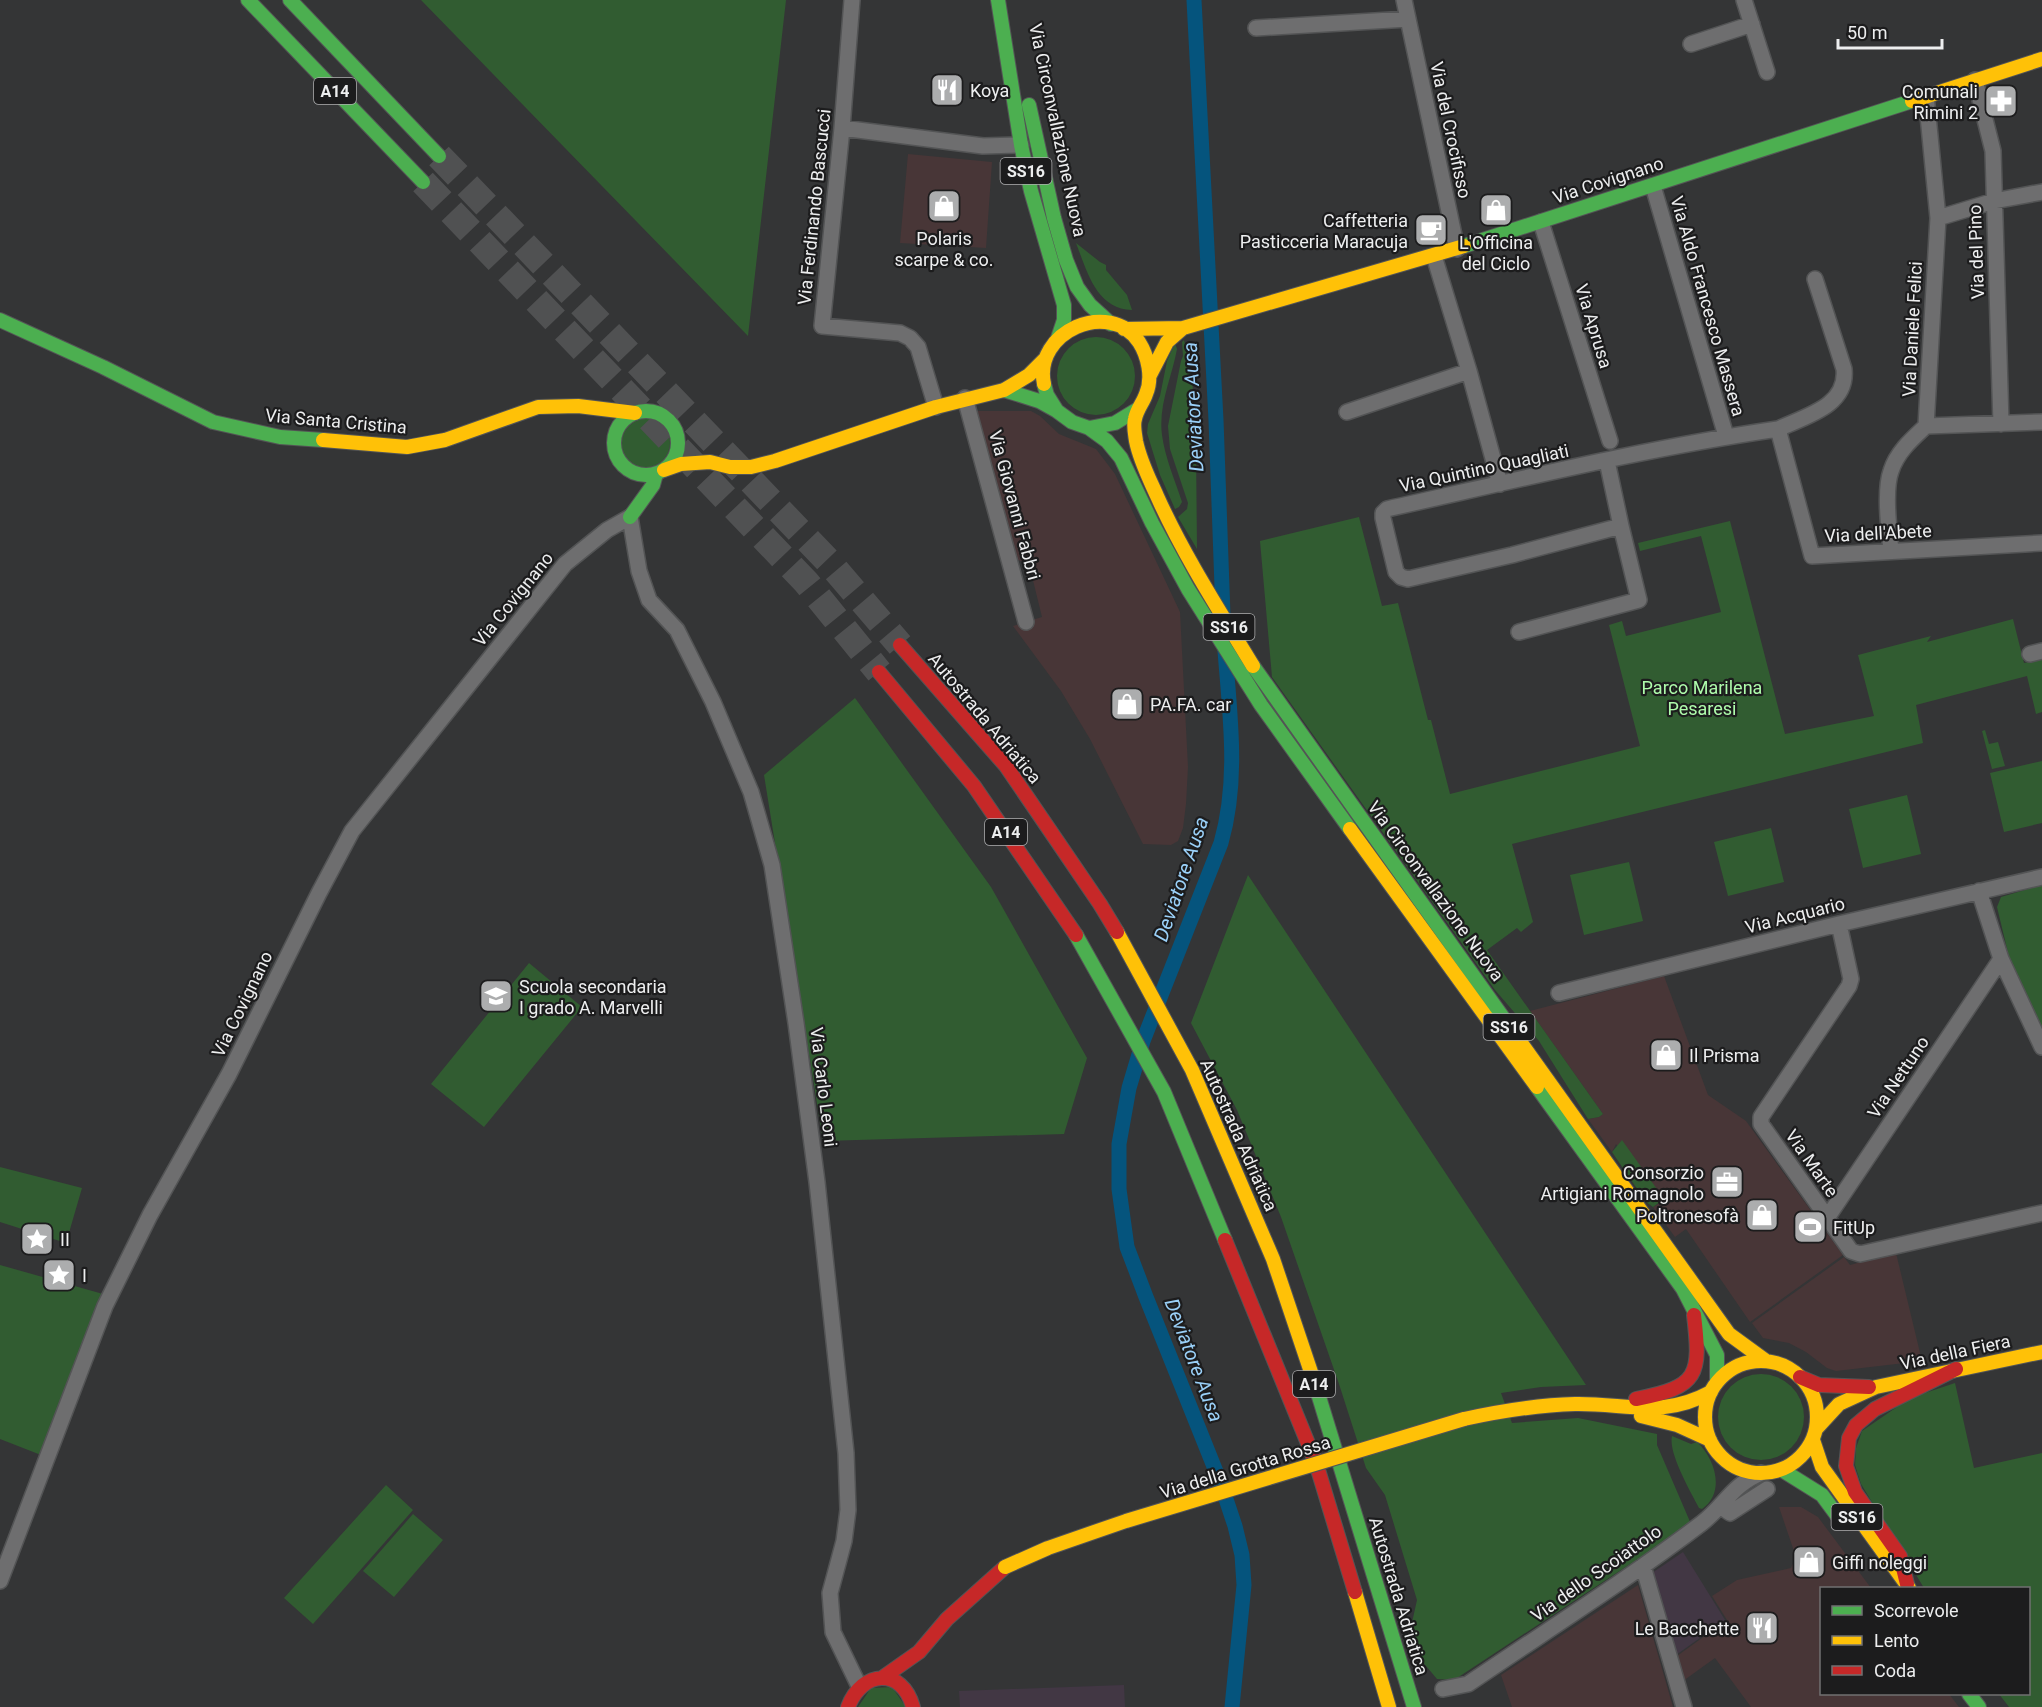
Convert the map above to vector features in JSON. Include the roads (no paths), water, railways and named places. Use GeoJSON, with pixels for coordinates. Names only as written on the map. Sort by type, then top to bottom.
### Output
{"type":"FeatureCollection","features":[{"type":"Feature","properties":{"kind":"main road","name":"A14"},"geometry":{"type":"LineString","coordinates":[[248,0],[423,182]]}},
{"type":"Feature","properties":{"kind":"main road","name":"A14"},"geometry":{"type":"LineString","coordinates":[[290,0],[440,156]]}},
{"type":"Feature","properties":{"kind":"main road","name":"Via Circonvallazione Nuova"},"geometry":{"type":"LineString","coordinates":[[998,0],[1021,145],[1031,191],[1064,305],[1064,320],[1058,338],[1045,359]]}},
{"type":"Feature","properties":{"kind":"main road","name":"Via Circonvallazione Nuova"},"geometry":{"type":"LineString","coordinates":[[1013,5],[1024,83],[1066,260],[1077,287],[1090,305],[1138,341],[1146,357],[1150,375],[1147,393],[1134,422],[1136,441],[1141,460],[1195,572],[1263,682],[1729,1334],[1766,1361],[1778,1364],[1800,1377]]}},
{"type":"Feature","properties":{"kind":"main road","name":"Via Covignano"},"geometry":{"type":"LineString","coordinates":[[1117,327],[1183,328],[1434,256],[2042,59]]}},
{"type":"Feature","properties":{"kind":"main road","name":"Via Santa Cristina"},"geometry":{"type":"LineString","coordinates":[[0,320],[103,367],[213,423],[280,437],[407,447],[446,440],[538,407],[578,406],[635,412]]}},
{"type":"Feature","properties":{"kind":"main road","name":"Via Circonvallazione Nuova"},"geometry":{"type":"LineString","coordinates":[[1058,338],[1069,329],[1082,324],[1096,322],[1117,327]]}},
{"type":"Feature","properties":{"kind":"main road"},"geometry":{"type":"LineString","coordinates":[[1150,375],[1167,342],[1183,328]]}},
{"type":"Feature","properties":{"kind":"main road"},"geometry":{"type":"LineString","coordinates":[[630,518],[660,472],[672,462],[677,453],[678,442],[672,424],[664,417],[655,412],[635,412],[619,424],[614,443],[615,453],[620,462],[636,474],[646,475],[660,472],[681,464],[710,462],[730,467],[751,467],[936,407],[1004,390],[1029,375],[1045,359]]}},
{"type":"Feature","properties":{"kind":"main road"},"geometry":{"type":"LineString","coordinates":[[1045,359],[1043,377],[1047,395],[1057,411]]}},
{"type":"Feature","properties":{"kind":"main road"},"geometry":{"type":"LineString","coordinates":[[1004,390],[1039,401],[1057,411]]}},
{"type":"Feature","properties":{"kind":"main road"},"geometry":{"type":"LineString","coordinates":[[578,406],[601,423],[614,443]]}},
{"type":"Feature","properties":{"kind":"main road"},"geometry":{"type":"LineString","coordinates":[[1089,428],[1108,427],[1124,421],[1138,409]]}},
{"type":"Feature","properties":{"kind":"main road","name":"Via Circonvallazione Nuova"},"geometry":{"type":"LineString","coordinates":[[1057,411],[1072,422],[1089,428],[1107,441],[1121,458],[1152,523],[1188,589],[1261,705],[1694,1306],[1717,1355],[1714,1387],[1706,1408],[1706,1424],[1710,1440]]}},
{"type":"Feature","properties":{"kind":"main road"},"geometry":{"type":"LineString","coordinates":[[676,433],[710,462]]}},
{"type":"Feature","properties":{"kind":"main road"},"geometry":{"type":"LineString","coordinates":[[627,469],[634,499],[630,518]]}},
{"type":"Feature","properties":{"kind":"main road","name":"Autostrada Adriatica"},"geometry":{"type":"LineString","coordinates":[[900,645],[1006,766],[1100,904],[1134,961],[1192,1070],[1274,1259],[1414,1707]]}},
{"type":"Feature","properties":{"kind":"main road","name":"A14"},"geometry":{"type":"LineString","coordinates":[[879,672],[974,786],[1070,924],[1164,1092],[1316,1463],[1389,1707]]}},
{"type":"Feature","properties":{"kind":"main road"},"geometry":{"type":"LineString","coordinates":[[1603,1405],[1677,1390],[1689,1380],[1697,1365],[1698,1348],[1694,1306]]}},
{"type":"Feature","properties":{"kind":"main road","name":"Via della Fiera"},"geometry":{"type":"LineString","coordinates":[[1815,1435],[1826,1416],[1839,1404],[1876,1387],[2042,1352]]}},
{"type":"Feature","properties":{"kind":"main road"},"geometry":{"type":"LineString","coordinates":[[1714,1387],[1727,1372],[1739,1366],[1766,1361]]}},
{"type":"Feature","properties":{"kind":"main road"},"geometry":{"type":"LineString","coordinates":[[1909,1587],[1900,1556],[1855,1492],[1846,1466],[1846,1452],[1856,1425],[1875,1409],[1956,1369]]}},
{"type":"Feature","properties":{"kind":"main road","name":"Via della Fiera"},"geometry":{"type":"LineString","coordinates":[[1800,1377],[1819,1386],[1876,1387]]}},
{"type":"Feature","properties":{"kind":"main road","name":"SS16"},"geometry":{"type":"LineString","coordinates":[[1800,1377],[1809,1388],[1815,1401],[1818,1415],[1815,1435],[1822,1467],[1908,1587]]}},
{"type":"Feature","properties":{"kind":"main road","name":"Via della Grotta Rossa"},"geometry":{"type":"LineString","coordinates":[[859,1686],[896,1670],[930,1641],[944,1622],[968,1598],[1005,1567],[1048,1548],[1126,1521],[1464,1419],[1523,1406],[1581,1404],[1667,1408],[1688,1404],[1714,1387]]}},
{"type":"Feature","properties":{"kind":"main road","name":"Via della Grotta Rossa"},"geometry":{"type":"LineString","coordinates":[[1603,1405],[1677,1425],[1710,1440]]}},
{"type":"Feature","properties":{"kind":"main road"},"geometry":{"type":"LineString","coordinates":[[1710,1440],[1730,1464],[1745,1471],[1761,1473],[1782,1470],[1794,1463],[1805,1453],[1815,1435]]}},
{"type":"Feature","properties":{"kind":"main road","name":"SS16"},"geometry":{"type":"LineString","coordinates":[[1782,1470],[1822,1495],[1850,1533]]}},
{"type":"Feature","properties":{"kind":"main road","name":"Via della Grotta Rossa"},"geometry":{"type":"LineString","coordinates":[[913,1705],[915,1680],[930,1641]]}},
{"type":"Feature","properties":{"kind":"main road"},"geometry":{"type":"LineString","coordinates":[[882,1678],[901,1685],[909,1693],[913,1705]]}},
{"type":"Feature","properties":{"kind":"main road"},"geometry":{"type":"LineString","coordinates":[[846,1704],[859,1686]]}},
{"type":"Feature","properties":{"kind":"street","name":"Via Ferdinando Bascucci"},"geometry":{"type":"LineString","coordinates":[[852,0],[822,326],[900,333],[910,338],[918,347],[936,407]]}},
{"type":"Feature","properties":{"kind":"street","name":"Via del Crocifisso"},"geometry":{"type":"LineString","coordinates":[[1404,0],[1457,249]]}},
{"type":"Feature","properties":{"kind":"street"},"geometry":{"type":"LineString","coordinates":[[1744,0],[1767,72]]}},
{"type":"Feature","properties":{"kind":"street"},"geometry":{"type":"LineString","coordinates":[[1256,28],[1408,19]]}},
{"type":"Feature","properties":{"kind":"street"},"geometry":{"type":"LineString","coordinates":[[1691,44],[1752,24]]}},
{"type":"Feature","properties":{"kind":"street","name":"Via del Pino"},"geometry":{"type":"LineString","coordinates":[[1976,80],[1993,151],[2001,424]]}},
{"type":"Feature","properties":{"kind":"street","name":"Via Daniele Felici"},"geometry":{"type":"LineString","coordinates":[[1926,95],[1938,218],[1926,426]]}},
{"type":"Feature","properties":{"kind":"street"},"geometry":{"type":"LineString","coordinates":[[842,128],[983,146],[1021,145]]}},
{"type":"Feature","properties":{"kind":"street","name":"Via Aldo Francesco Massera"},"geometry":{"type":"LineString","coordinates":[[1653,186],[1726,436]]}},
{"type":"Feature","properties":{"kind":"street"},"geometry":{"type":"LineString","coordinates":[[1938,218],[1994,201],[2042,192]]}},
{"type":"Feature","properties":{"kind":"street","name":"Via Aprusa"},"geometry":{"type":"LineString","coordinates":[[1540,222],[1610,441]]}},
{"type":"Feature","properties":{"kind":"street"},"geometry":{"type":"LineString","coordinates":[[1434,256],[1500,484]]}},
{"type":"Feature","properties":{"kind":"street"},"geometry":{"type":"LineString","coordinates":[[1519,632],[1640,600],[1607,461],[1726,436],[1778,429],[1833,402],[1845,381],[1844,369],[1815,279]]}},
{"type":"Feature","properties":{"kind":"street"},"geometry":{"type":"LineString","coordinates":[[1347,412],[1469,371]]}},
{"type":"Feature","properties":{"kind":"street","name":"Via Giovanni Fabbri"},"geometry":{"type":"LineString","coordinates":[[966,398],[1026,622]]}},
{"type":"Feature","properties":{"kind":"street"},"geometry":{"type":"LineString","coordinates":[[1891,552],[1887,508],[1890,471],[1906,446],[1926,426],[2042,422]]}},
{"type":"Feature","properties":{"kind":"street","name":"Via dell'Abete"},"geometry":{"type":"LineString","coordinates":[[1778,429],[1812,556],[2042,543]]}},
{"type":"Feature","properties":{"kind":"street","name":"Via Quintino Quagliati"},"geometry":{"type":"LineString","coordinates":[[1607,461],[1387,509],[1383,513],[1383,518],[1396,572],[1408,579],[1512,555],[1621,526]]}},
{"type":"Feature","properties":{"kind":"street","name":"Via Covignano"},"geometry":{"type":"LineString","coordinates":[[0,1581],[105,1306],[150,1215],[229,1074],[319,892],[352,831],[565,564],[607,530],[630,518]]}},
{"type":"Feature","properties":{"kind":"street","name":"Via Carlo Leoni"},"geometry":{"type":"LineString","coordinates":[[630,518],[639,571],[649,600],[677,630],[713,702],[751,792],[772,865],[817,1182],[846,1453],[848,1510],[844,1541],[830,1593],[833,1632],[859,1686]]}},
{"type":"Feature","properties":{"kind":"street","name":"Via Acquario"},"geometry":{"type":"LineString","coordinates":[[1559,993],[2042,877]]}},
{"type":"Feature","properties":{"kind":"street"},"geometry":{"type":"LineString","coordinates":[[1979,891],[2001,959],[2042,1047]]}},
{"type":"Feature","properties":{"kind":"street","name":"Via Marte"},"geometry":{"type":"LineString","coordinates":[[1839,924],[1851,980],[1849,986],[1761,1117],[1761,1124],[1827,1218],[1851,1251],[1860,1254],[2042,1213]]}},
{"type":"Feature","properties":{"kind":"street","name":"Via Nettuno"},"geometry":{"type":"LineString","coordinates":[[1827,1218],[2001,959]]}},
{"type":"Feature","properties":{"kind":"street","name":"Via dello Scoiattolo"},"geometry":{"type":"LineString","coordinates":[[1443,1689],[1468,1684],[1642,1566],[1704,1521],[1746,1479],[1761,1473]]}},
{"type":"Feature","properties":{"kind":"street"},"geometry":{"type":"LineString","coordinates":[[1720,1506],[1731,1513],[1767,1489]]}},
{"type":"Feature","properties":{"kind":"street"},"geometry":{"type":"LineString","coordinates":[[1642,1566],[1684,1707]]}},
{"type":"Feature","properties":{"kind":"waterway","name":"Deviatore Ausa"},"geometry":{"type":"LineString","coordinates":[[1194,0],[1216,420],[1223,615]]}},
{"type":"Feature","properties":{"kind":"waterway","name":"Deviatore Ausa"},"geometry":{"type":"LineString","coordinates":[[1225,651],[1232,748],[1227,819],[1221,843],[1143,1041],[1129,1088],[1119,1144],[1119,1189],[1127,1247],[1221,1484],[1242,1555],[1244,1585],[1232,1707]]}},
{"type":"Feature","properties":{"kind":"tunnel"},"geometry":{"type":"LineString","coordinates":[[439,156],[828,561],[900,645]]}},
{"type":"Feature","properties":{"kind":"tunnel"},"geometry":{"type":"LineString","coordinates":[[423,182],[806,582],[879,672]]}},
{"type":"Feature","properties":{"kind":"place","name":"Koya"},"geometry":{"type":"Point","coordinates":[947,90]}},
{"type":"Feature","properties":{"kind":"place","name":"Comunali Rimini 2"},"geometry":{"type":"Point","coordinates":[2001,101]}},
{"type":"Feature","properties":{"kind":"place","name":"Polaris scarpe & co."},"geometry":{"type":"Point","coordinates":[944,206]}},
{"type":"Feature","properties":{"kind":"place","name":"L'Officina del Ciclo"},"geometry":{"type":"Point","coordinates":[1496,210]}},
{"type":"Feature","properties":{"kind":"place","name":"Caffetteria Pasticceria Maracuja"},"geometry":{"type":"Point","coordinates":[1431,230]}},
{"type":"Feature","properties":{"kind":"place","name":"PA.FA. car"},"geometry":{"type":"Point","coordinates":[1127,704]}},
{"type":"Feature","properties":{"kind":"place","name":"Scuola secondaria I grado A. Marvelli"},"geometry":{"type":"Point","coordinates":[496,996]}},
{"type":"Feature","properties":{"kind":"place","name":"Il Prisma"},"geometry":{"type":"Point","coordinates":[1666,1055]}},
{"type":"Feature","properties":{"kind":"place","name":"Consorzio Artigiani Romagnolo"},"geometry":{"type":"Point","coordinates":[1727,1182]}},
{"type":"Feature","properties":{"kind":"place","name":"Poltronesofà"},"geometry":{"type":"Point","coordinates":[1762,1215]}},
{"type":"Feature","properties":{"kind":"place","name":"FitUp"},"geometry":{"type":"Point","coordinates":[1810,1227]}},
{"type":"Feature","properties":{"kind":"place","name":"II"},"geometry":{"type":"Point","coordinates":[37,1239]}},
{"type":"Feature","properties":{"kind":"place","name":"I"},"geometry":{"type":"Point","coordinates":[59,1275]}},
{"type":"Feature","properties":{"kind":"place","name":"Giffi noleggi"},"geometry":{"type":"Point","coordinates":[1809,1562]}},
{"type":"Feature","properties":{"kind":"place","name":"Le Bacchette"},"geometry":{"type":"Point","coordinates":[1762,1628]}},
{"type":"Feature","properties":{"kind":"park label","name":"Parco Marilena Pesaresi"},"geometry":{"type":"Point","coordinates":[1702,697]}}]}
